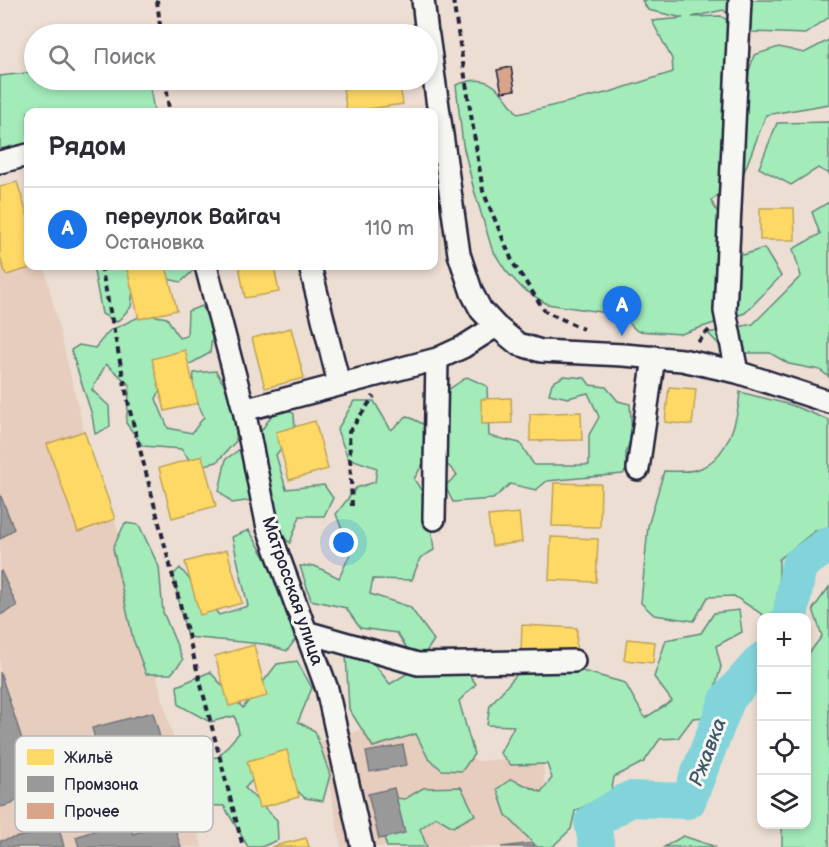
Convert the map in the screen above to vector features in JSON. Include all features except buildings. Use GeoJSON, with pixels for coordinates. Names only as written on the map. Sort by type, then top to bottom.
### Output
{"type":"FeatureCollection","features":[{"type":"Feature","properties":{"kind":"street"},"geometry":{"type":"LineString","coordinates":[[423,0],[426,24]]}},
{"type":"Feature","properties":{"kind":"street"},"geometry":{"type":"LineString","coordinates":[[737,372],[725,311],[740,0]]}},
{"type":"Feature","properties":{"kind":"street"},"geometry":{"type":"LineString","coordinates":[[435,90],[438,108]]}},
{"type":"Feature","properties":{"kind":"street"},"geometry":{"type":"LineString","coordinates":[[438,110],[459,254],[472,293],[482,310],[496,326],[518,344],[542,351],[682,360],[737,372],[829,402]]}},
{"type":"Feature","properties":{"kind":"street"},"geometry":{"type":"LineString","coordinates":[[0,162],[24,156]]}},
{"type":"Feature","properties":{"kind":"street","name":"Матросская улица"},"geometry":{"type":"LineString","coordinates":[[207,270],[244,410],[268,528],[327,689],[362,847]]}},
{"type":"Feature","properties":{"kind":"street"},"geometry":{"type":"LineString","coordinates":[[311,270],[339,384]]}},
{"type":"Feature","properties":{"kind":"street"},"geometry":{"type":"LineString","coordinates":[[244,410],[437,359],[463,347],[496,326]]}},
{"type":"Feature","properties":{"kind":"street"},"geometry":{"type":"LineString","coordinates":[[638,469],[654,357]]}},
{"type":"Feature","properties":{"kind":"street"},"geometry":{"type":"LineString","coordinates":[[434,519],[437,359]]}},
{"type":"Feature","properties":{"kind":"street"},"geometry":{"type":"LineString","coordinates":[[306,632],[418,664],[574,661]]}},
{"type":"Feature","properties":{"kind":"path"},"geometry":{"type":"LineString","coordinates":[[157,0],[160,24]]}},
{"type":"Feature","properties":{"kind":"path"},"geometry":{"type":"LineString","coordinates":[[453,0],[483,191],[513,263],[545,311],[583,329]]}},
{"type":"Feature","properties":{"kind":"path"},"geometry":{"type":"LineString","coordinates":[[167,90],[169,108]]}},
{"type":"Feature","properties":{"kind":"path"},"geometry":{"type":"LineString","coordinates":[[103,270],[130,411],[243,847]]}},
{"type":"Feature","properties":{"kind":"path"},"geometry":{"type":"LineString","coordinates":[[682,360],[725,311]]}},
{"type":"Feature","properties":{"kind":"path"},"geometry":{"type":"LineString","coordinates":[[352,506],[349,432],[392,371]]}},
{"type":"Feature","properties":{"kind":"shaded area"},"geometry":{"type":"Polygon","coordinates":[[[17,182],[24,204],[24,270],[45,270],[84,431],[115,519],[173,736],[15,736],[15,832],[198,832],[202,847],[0,847],[0,187],[17,182]]]}},
{"type":"Feature","properties":{"kind":"shaded area"},"geometry":{"type":"Polygon","coordinates":[[[408,717],[477,761],[543,757],[548,847],[341,847],[321,741],[408,717]]]}},
{"type":"Feature","properties":{"kind":"green space"},"geometry":{"type":"Polygon","coordinates":[[[642,0],[829,0],[829,17],[805,34],[753,32],[723,10],[692,17],[721,16],[735,26],[724,78],[743,90],[754,55],[779,47],[804,53],[829,40],[829,104],[766,115],[743,175],[711,201],[743,255],[764,248],[781,276],[745,313],[681,334],[637,331],[621,315],[547,304],[523,289],[506,271],[492,249],[463,145],[456,85],[468,81],[486,81],[499,90],[518,114],[610,92],[673,72],[672,59],[652,21],[683,18],[648,10],[642,0]]]}},
{"type":"Feature","properties":{"kind":"green space"},"geometry":{"type":"Polygon","coordinates":[[[24,73],[24,90],[151,90],[153,108],[24,108],[24,150],[0,159],[0,76],[24,73]]]}},
{"type":"Feature","properties":{"kind":"green space"},"geometry":{"type":"Polygon","coordinates":[[[829,122],[829,174],[818,168],[791,185],[759,168],[777,123],[829,122]]]}},
{"type":"Feature","properties":{"kind":"green space"},"geometry":{"type":"Polygon","coordinates":[[[829,202],[829,377],[820,370],[789,364],[770,353],[727,353],[708,333],[753,324],[801,276],[793,249],[820,234],[812,212],[829,202]]]}},
{"type":"Feature","properties":{"kind":"green space"},"geometry":{"type":"Polygon","coordinates":[[[94,270],[194,270],[181,282],[135,272],[131,307],[117,322],[102,314],[94,270]]]}},
{"type":"Feature","properties":{"kind":"green space"},"geometry":{"type":"Polygon","coordinates":[[[202,306],[213,330],[210,353],[190,364],[169,370],[156,399],[168,428],[192,433],[204,417],[192,391],[194,373],[216,371],[238,408],[236,441],[217,462],[195,467],[181,449],[143,446],[126,423],[130,385],[106,364],[92,390],[109,406],[110,427],[95,434],[92,415],[71,350],[79,345],[95,348],[109,331],[145,314],[167,318],[179,338],[187,336],[188,311],[202,306]]]}},
{"type":"Feature","properties":{"kind":"green space"},"geometry":{"type":"Polygon","coordinates":[[[564,376],[585,378],[590,385],[606,387],[618,401],[630,404],[632,434],[626,453],[626,470],[623,474],[547,481],[536,490],[510,484],[493,499],[453,502],[445,486],[457,475],[442,459],[448,390],[467,377],[487,386],[489,436],[520,443],[534,465],[589,465],[589,435],[599,417],[588,393],[568,398],[549,394],[552,383],[564,376]]]}},
{"type":"Feature","properties":{"kind":"green space"},"geometry":{"type":"Polygon","coordinates":[[[740,392],[791,405],[829,420],[829,529],[815,531],[779,559],[779,610],[773,613],[760,613],[734,596],[708,597],[694,621],[654,615],[641,603],[648,526],[664,471],[697,470],[711,462],[725,445],[737,413],[740,392]]]}},
{"type":"Feature","properties":{"kind":"green space"},"geometry":{"type":"Polygon","coordinates":[[[354,401],[374,401],[391,430],[407,416],[429,427],[428,455],[414,479],[428,501],[434,550],[420,558],[412,580],[373,579],[370,594],[410,607],[434,640],[424,655],[408,650],[397,633],[360,628],[346,608],[311,600],[300,566],[315,566],[339,578],[351,552],[336,514],[356,488],[375,482],[377,468],[348,458],[337,430],[354,401]]]}},
{"type":"Feature","properties":{"kind":"green space"},"geometry":{"type":"Polygon","coordinates":[[[280,403],[294,414],[295,431],[276,455],[286,489],[324,485],[333,498],[324,516],[300,516],[290,543],[274,528],[273,497],[232,503],[219,491],[226,459],[257,437],[280,403]]]}},
{"type":"Feature","properties":{"kind":"green space"},"geometry":{"type":"Polygon","coordinates":[[[125,523],[139,525],[159,567],[163,612],[183,660],[171,674],[146,674],[133,639],[113,548],[125,523]]]}},
{"type":"Feature","properties":{"kind":"green space"},"geometry":{"type":"Polygon","coordinates":[[[249,530],[271,567],[295,640],[287,651],[264,644],[187,637],[173,575],[180,568],[219,615],[248,606],[232,537],[249,530]]]}},
{"type":"Feature","properties":{"kind":"green space"},"geometry":{"type":"Polygon","coordinates":[[[829,587],[829,847],[782,847],[782,829],[811,829],[811,651],[822,636],[813,609],[829,587]]]}},
{"type":"Feature","properties":{"kind":"green space"},"geometry":{"type":"Polygon","coordinates":[[[739,610],[742,632],[716,646],[721,667],[706,717],[693,718],[678,738],[660,739],[644,762],[614,777],[611,793],[575,811],[571,829],[552,847],[537,847],[506,815],[497,789],[511,779],[541,792],[552,778],[547,764],[511,765],[500,753],[514,726],[487,725],[490,705],[519,672],[561,665],[625,683],[645,718],[672,701],[654,677],[666,640],[701,633],[714,613],[739,610]]]}},
{"type":"Feature","properties":{"kind":"green space"},"geometry":{"type":"Polygon","coordinates":[[[363,650],[390,684],[408,673],[465,669],[476,684],[459,701],[474,754],[462,771],[442,770],[428,758],[416,734],[373,747],[349,709],[346,655],[363,650]]]}},
{"type":"Feature","properties":{"kind":"green space"},"geometry":{"type":"Polygon","coordinates":[[[297,661],[312,688],[298,722],[315,731],[330,775],[323,801],[305,798],[268,763],[245,788],[277,820],[278,840],[261,847],[248,847],[224,806],[213,806],[213,758],[218,757],[239,733],[235,716],[210,722],[179,705],[177,686],[210,672],[243,708],[277,664],[297,661]]]}},
{"type":"Feature","properties":{"kind":"green space"},"geometry":{"type":"Polygon","coordinates":[[[461,787],[475,815],[453,827],[436,817],[420,829],[427,847],[387,847],[377,817],[384,797],[405,799],[423,788],[461,787]]]}},
{"type":"Feature","properties":{"kind":"green space"},"geometry":{"type":"Polygon","coordinates":[[[683,836],[716,847],[664,847],[683,836]]]}},
{"type":"Feature","properties":{"kind":"waterway","name":"Ржавка"},"geometry":{"type":"LineString","coordinates":[[791,613],[799,565],[829,544]]}},
{"type":"Feature","properties":{"kind":"waterway","name":"Ржавка"},"geometry":{"type":"LineString","coordinates":[[597,847],[592,822],[630,799],[688,801],[728,698],[757,666]]}},
{"type":"Feature","properties":{"kind":"place","name":"переулок Вайгач"},"geometry":{"type":"Point","coordinates":[622,336]}}]}
